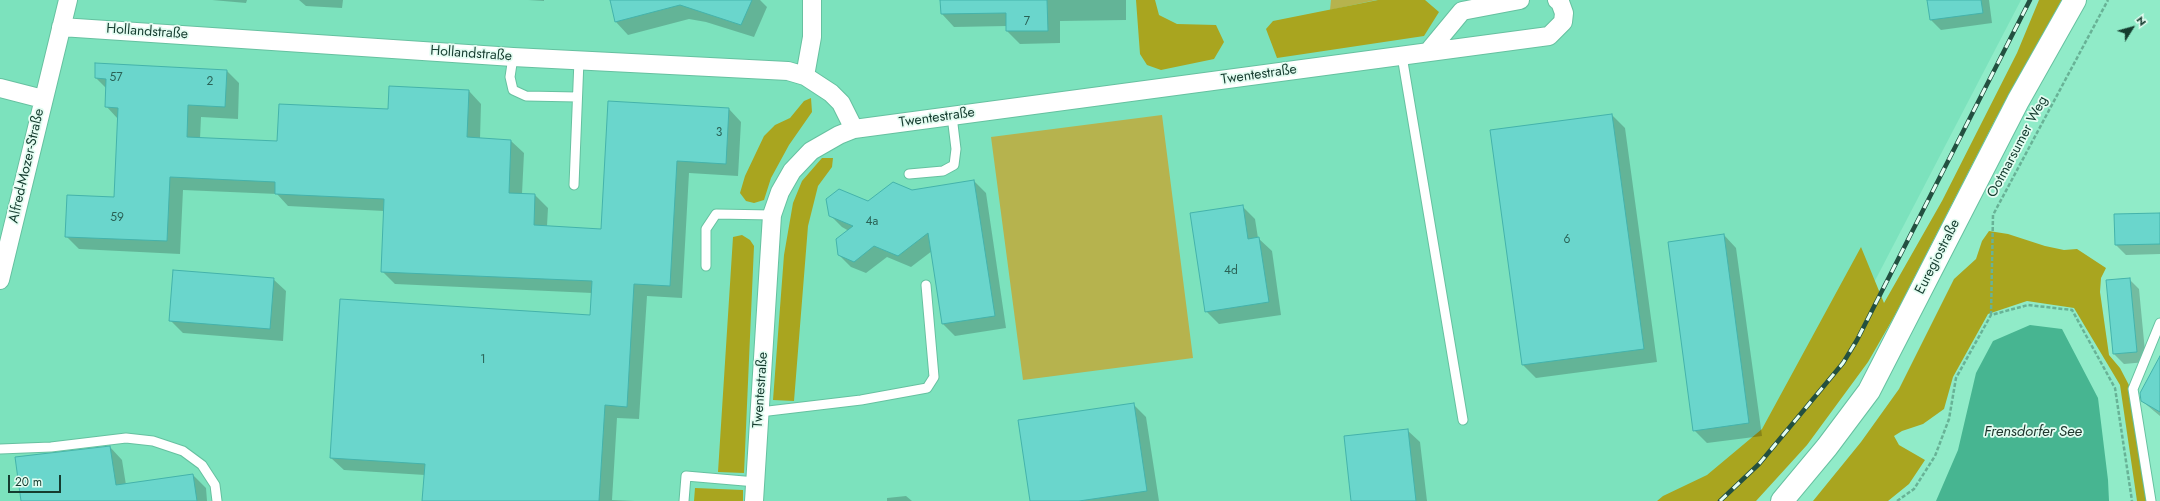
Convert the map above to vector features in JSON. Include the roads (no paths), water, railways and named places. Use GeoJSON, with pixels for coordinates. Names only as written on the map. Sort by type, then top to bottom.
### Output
{"type":"FeatureCollection","features":[{"type":"Feature","properties":{"kind":"main road","name":"Euregiostraße"},"geometry":{"type":"LineString","coordinates":[[1782,501],[1827,447],[1869,391],[2018,101],[2075,0]]}},
{"type":"Feature","properties":{"kind":"street","name":"Alfred-Mozer-Straße"},"geometry":{"type":"LineString","coordinates":[[0,280],[68,0]]}},
{"type":"Feature","properties":{"kind":"street"},"geometry":{"type":"LineString","coordinates":[[805,76],[812,37],[812,0]]}},
{"type":"Feature","properties":{"kind":"street"},"geometry":{"type":"LineString","coordinates":[[1428,52],[1462,11],[1520,0]]}},
{"type":"Feature","properties":{"kind":"street","name":"Twentestraße"},"geometry":{"type":"LineString","coordinates":[[754,501],[772,215],[780,192],[792,171],[811,151],[839,135],[854,129],[1549,36],[1563,22],[1564,13],[1560,2],[1557,0]]}},
{"type":"Feature","properties":{"kind":"street","name":"Hollandstraße"},"geometry":{"type":"LineString","coordinates":[[61,28],[513,57],[788,71],[805,76],[817,82],[841,103],[854,129]]}},
{"type":"Feature","properties":{"kind":"street","name":"Alfred-Mozer-Straße"},"geometry":{"type":"LineString","coordinates":[[0,88],[43,100]]}},
{"type":"Feature","properties":{"kind":"lane"},"geometry":{"type":"LineString","coordinates":[[1402,56],[1463,420]]}},
{"type":"Feature","properties":{"kind":"lane"},"geometry":{"type":"LineString","coordinates":[[513,57],[510,77],[513,90],[526,96],[577,96]]}},
{"type":"Feature","properties":{"kind":"lane"},"geometry":{"type":"LineString","coordinates":[[574,185],[579,60]]}},
{"type":"Feature","properties":{"kind":"lane"},"geometry":{"type":"LineString","coordinates":[[909,174],[943,171],[954,164],[956,149],[952,116]]}},
{"type":"Feature","properties":{"kind":"lane"},"geometry":{"type":"LineString","coordinates":[[706,266],[706,229],[716,214],[772,215]]}},
{"type":"Feature","properties":{"kind":"lane"},"geometry":{"type":"LineString","coordinates":[[760,412],[861,400],[927,388],[934,377],[926,285]]}},
{"type":"Feature","properties":{"kind":"lane"},"geometry":{"type":"LineString","coordinates":[[2151,501],[2133,389],[2160,323]]}},
{"type":"Feature","properties":{"kind":"lane"},"geometry":{"type":"LineString","coordinates":[[0,449],[51,447],[126,438],[153,441],[183,451],[202,465],[214,485],[217,501]]}},
{"type":"Feature","properties":{"kind":"lane"},"geometry":{"type":"LineString","coordinates":[[684,501],[686,476],[756,482]]}},
{"type":"Feature","properties":{"kind":"water","name":"Frensdorfer See"},"geometry":{"type":"Polygon","coordinates":[[[2030,325],[2062,329],[2098,398],[2108,480],[2109,501],[1936,501],[1958,450],[1976,373],[1993,341],[2030,325]]]}},
{"type":"Feature","properties":{"kind":"railway"},"geometry":{"type":"LineString","coordinates":[[1720,501],[1759,464],[1843,363],[1857,340],[2030,0]]}}]}
